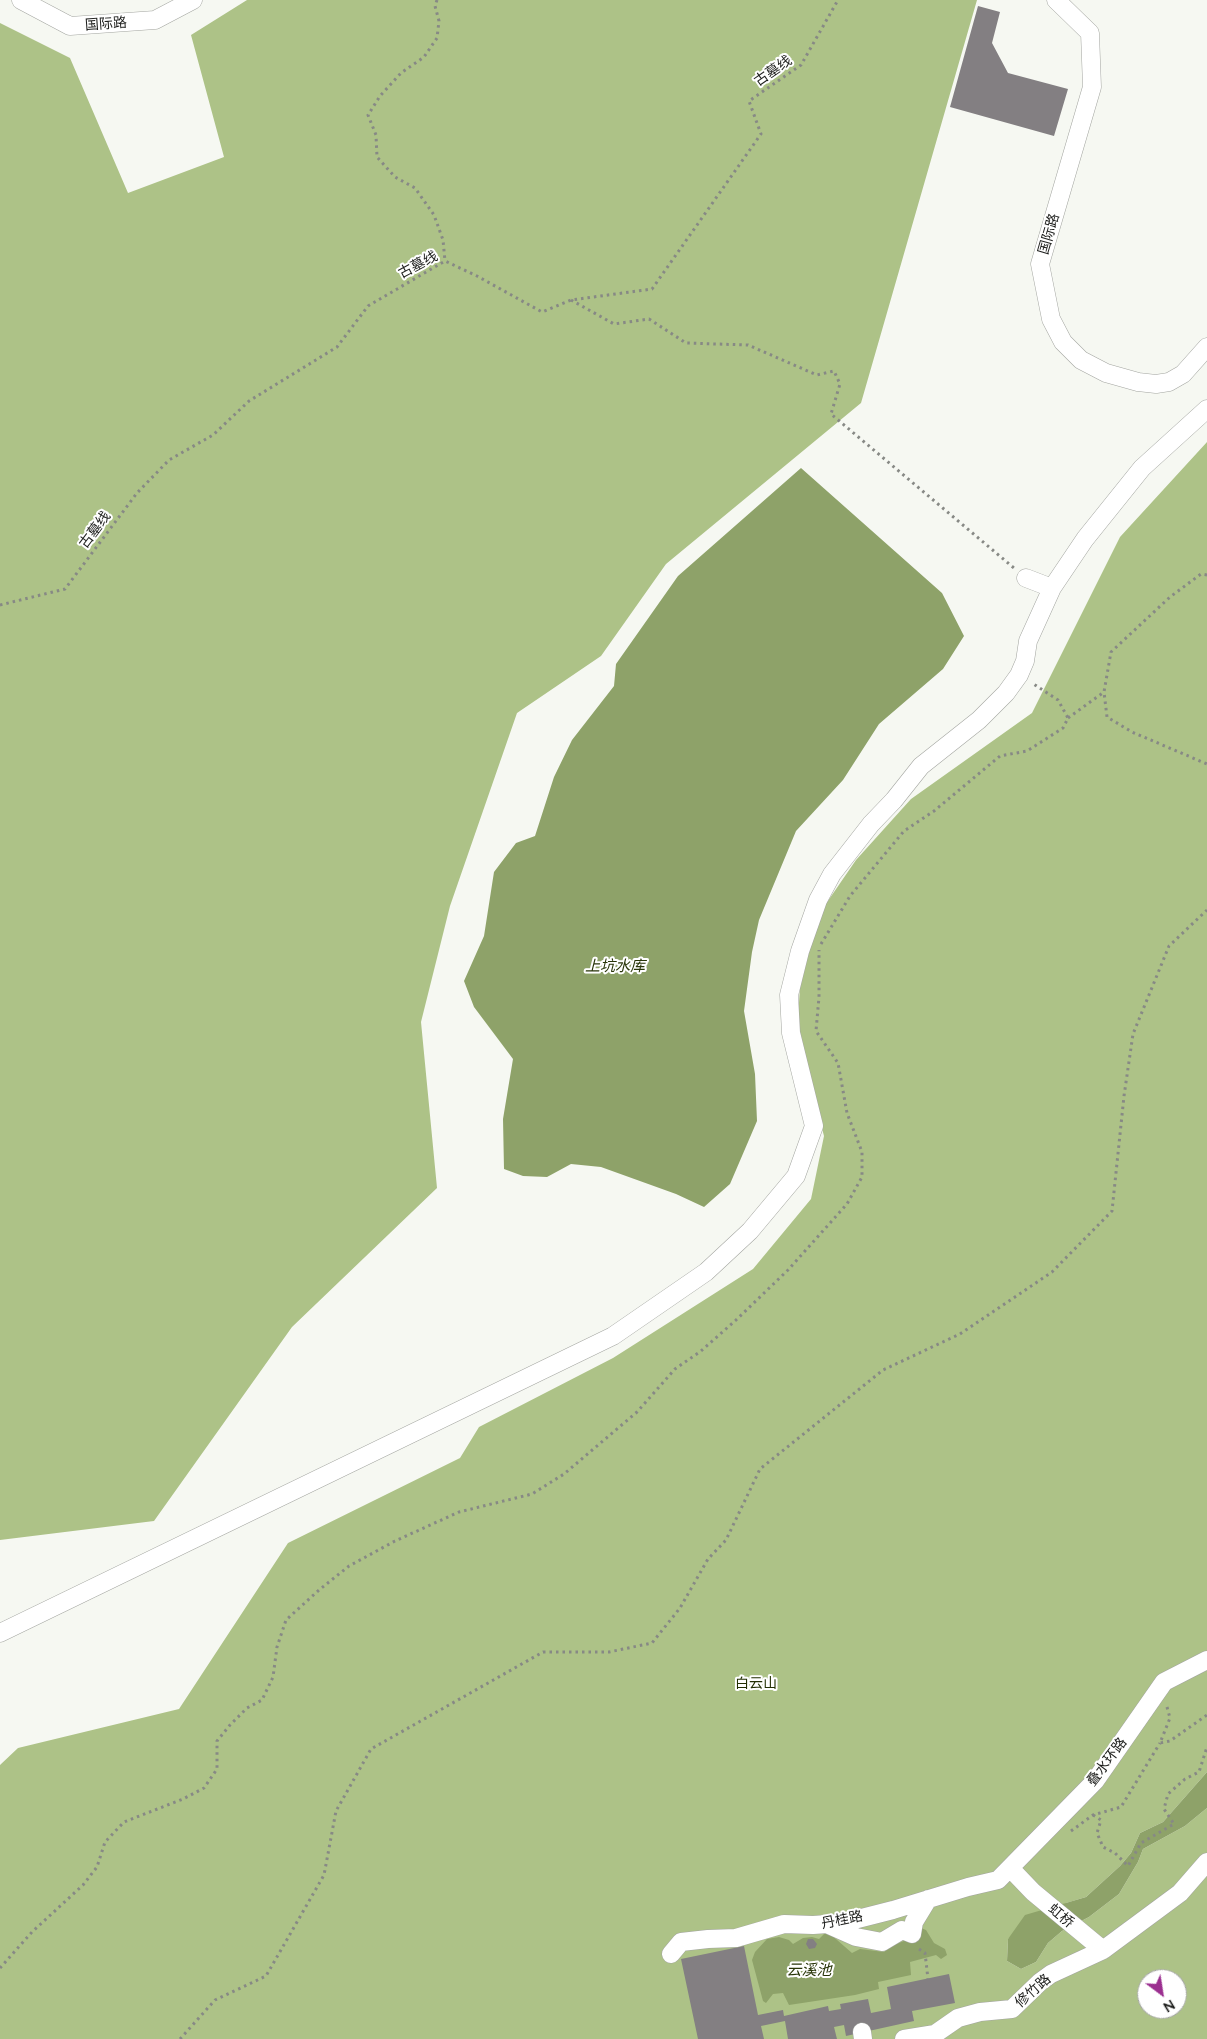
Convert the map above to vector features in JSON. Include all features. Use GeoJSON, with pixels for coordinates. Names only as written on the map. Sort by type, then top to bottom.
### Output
{"type":"FeatureCollection","features":[{"type":"Feature","properties":{"kind":"street","name":"国际路"},"geometry":{"type":"LineString","coordinates":[[21,0],[70,26],[154,20],[193,0]]}},
{"type":"Feature","properties":{"kind":"street","name":"国际路"},"geometry":{"type":"LineString","coordinates":[[1056,0],[1090,33],[1092,87],[1040,264],[1051,319],[1063,342],[1081,360],[1106,373],[1138,382],[1156,384],[1169,382],[1183,374],[1207,347]]}},
{"type":"Feature","properties":{"kind":"street"},"geometry":{"type":"LineString","coordinates":[[0,1633],[613,1336],[706,1272],[750,1231],[796,1176],[814,1126],[791,1033],[789,995],[800,951],[818,900],[832,874],[871,824],[894,800],[921,766],[978,720],[1006,693],[1022,668],[1028,641],[1052,588],[1085,539],[1142,468],[1207,409]]}},
{"type":"Feature","properties":{"kind":"street"},"geometry":{"type":"LineString","coordinates":[[1026,578],[1052,588]]}},
{"type":"Feature","properties":{"kind":"street","name":"叠水环路"},"geometry":{"type":"LineString","coordinates":[[1010,1868],[1095,1781],[1164,1682],[1207,1660]]}},
{"type":"Feature","properties":{"kind":"street"},"geometry":{"type":"LineString","coordinates":[[1096,1945],[1180,1893],[1207,1862]]}},
{"type":"Feature","properties":{"kind":"street","name":"虹桥"},"geometry":{"type":"LineString","coordinates":[[1010,1868],[1033,1892],[1096,1945]]}},
{"type":"Feature","properties":{"kind":"street","name":"丹桂路"},"geometry":{"type":"LineString","coordinates":[[671,1954],[681,1942],[736,1938],[784,1924],[842,1923],[893,1910],[968,1886],[998,1880],[1010,1868]]}},
{"type":"Feature","properties":{"kind":"street"},"geometry":{"type":"LineString","coordinates":[[829,1924],[856,1937],[882,1942],[902,1930],[912,1934],[914,1922],[928,1899]]}},
{"type":"Feature","properties":{"kind":"street","name":"修竹路"},"geometry":{"type":"LineString","coordinates":[[904,2039],[935,2034],[958,2018],[980,2012],[1012,2009],[1040,1982],[1096,1945]]}},
{"type":"Feature","properties":{"kind":"path"},"geometry":{"type":"LineString","coordinates":[[437,0],[435,6],[439,21],[437,38],[424,56],[401,73],[380,96],[368,115],[376,135],[377,157],[395,176],[414,188],[434,215],[443,240],[445,261]]}},
{"type":"Feature","properties":{"kind":"path","name":"古墓线"},"geometry":{"type":"LineString","coordinates":[[0,605],[65,588],[137,493],[169,460],[213,435],[249,400],[337,347],[368,306],[445,261],[477,276],[542,312],[571,300],[652,289],[761,134],[749,101],[802,65],[838,0]]}},
{"type":"Feature","properties":{"kind":"path"},"geometry":{"type":"LineString","coordinates":[[571,300],[614,324],[649,320],[686,343],[748,345],[817,375],[834,371],[840,384],[831,414],[1026,578]]}},
{"type":"Feature","properties":{"kind":"path"},"geometry":{"type":"LineString","coordinates":[[1207,575],[1201,574],[1170,597],[1111,652],[1104,692],[1107,717],[1132,732],[1207,764]]}},
{"type":"Feature","properties":{"kind":"path"},"geometry":{"type":"LineString","coordinates":[[1068,718],[1104,692]]}},
{"type":"Feature","properties":{"kind":"path"},"geometry":{"type":"LineString","coordinates":[[180,2039],[215,2000],[266,1976],[324,1875],[336,1811],[371,1749],[543,1652],[609,1652],[652,1643],[680,1608],[708,1559],[726,1540],[760,1469],[883,1370],[960,1334],[1052,1272],[1112,1211],[1124,1096],[1133,1034],[1169,946],[1207,910]]}},
{"type":"Feature","properties":{"kind":"path"},"geometry":{"type":"LineString","coordinates":[[1064,1836],[1093,1816],[1121,1807],[1160,1743],[1170,1718],[1165,1701],[1174,1677]]}},
{"type":"Feature","properties":{"kind":"path"},"geometry":{"type":"LineString","coordinates":[[1160,1743],[1170,1740],[1207,1715]]}},
{"type":"Feature","properties":{"kind":"path"},"geometry":{"type":"LineString","coordinates":[[1093,1816],[1101,1820],[1097,1833],[1103,1847],[1115,1852],[1128,1866],[1141,1843],[1174,1824],[1164,1809],[1168,1794],[1185,1779],[1199,1772],[1207,1747]]}},
{"type":"Feature","properties":{"kind":"path"},"geometry":{"type":"LineString","coordinates":[[926,1960],[928,1979]]}},
{"type":"Feature","properties":{"kind":"green space"},"geometry":{"type":"Polygon","coordinates":[[[247,0],[977,0],[861,403],[666,564],[601,656],[517,713],[450,906],[421,1022],[437,1188],[292,1327],[154,1521],[0,1540],[0,23],[70,58],[128,193],[224,157],[191,35],[247,0]]]}},
{"type":"Feature","properties":{"kind":"green space","name":"白云山"},"geometry":{"type":"Polygon","coordinates":[[[1207,442],[1207,1772],[1163,1822],[1140,1833],[1131,1853],[1120,1866],[1086,1897],[1066,1903],[1008,1939],[1007,1961],[1021,1969],[1036,1962],[1048,1943],[1062,1931],[1089,1917],[1119,1894],[1138,1862],[1143,1849],[1185,1826],[1207,1808],[1207,2039],[0,2039],[0,1765],[18,1748],[179,1709],[288,1543],[460,1458],[479,1427],[613,1358],[753,1269],[811,1199],[824,1136],[797,1033],[801,972],[821,911],[856,860],[911,799],[1032,713],[1120,537],[1207,442]]]}},
{"type":"Feature","properties":{"kind":"water","name":"上坑水库"},"geometry":{"type":"Polygon","coordinates":[[[801,468],[942,593],[964,636],[943,669],[879,724],[843,780],[796,831],[759,920],[752,952],[744,1011],[755,1074],[757,1121],[730,1184],[704,1207],[676,1194],[601,1167],[571,1164],[547,1177],[523,1176],[504,1169],[503,1119],[513,1059],[474,1007],[464,981],[484,936],[494,872],[516,843],[535,836],[554,777],[572,740],[614,686],[616,664],[678,576],[801,468]]]}},
{"type":"Feature","properties":{"kind":"water"},"geometry":{"type":"Polygon","coordinates":[[[1207,1772],[1207,1808],[1185,1826],[1143,1849],[1138,1862],[1119,1894],[1089,1917],[1062,1931],[1048,1943],[1036,1962],[1021,1969],[1007,1961],[1008,1939],[1025,1915],[1086,1897],[1120,1866],[1131,1853],[1140,1833],[1163,1822],[1207,1772]]]}},
{"type":"Feature","properties":{"kind":"water","name":"云溪池"},"geometry":{"type":"Polygon","coordinates":[[[921,1928],[926,1930],[934,1943],[945,1949],[947,1955],[941,1959],[936,1955],[910,1962],[911,1975],[878,1982],[879,1989],[855,1995],[789,2005],[783,1993],[773,1994],[766,2003],[763,2001],[752,1960],[755,1952],[767,1939],[779,1937],[789,1940],[793,1944],[803,1938],[812,1937],[819,1939],[824,1934],[829,1933],[852,1953],[860,1949],[884,1952],[891,1946],[917,1936],[921,1928]]]}},
{"type":"Feature","properties":{"kind":"building"},"geometry":{"type":"Polygon","coordinates":[[[978,6],[1000,12],[992,43],[1008,73],[1068,89],[1054,136],[950,107],[978,6]]]}},
{"type":"Feature","properties":{"kind":"building"},"geometry":{"type":"Polygon","coordinates":[[[808,1939],[813,1939],[817,1944],[815,1948],[809,1949],[806,1944],[808,1939]]]}},
{"type":"Feature","properties":{"kind":"building"},"geometry":{"type":"Polygon","coordinates":[[[744,1946],[758,2015],[783,2010],[784,2016],[828,2006],[829,2011],[841,2009],[840,2004],[868,1999],[871,2013],[891,2009],[887,1987],[949,1974],[955,2003],[912,2011],[914,2021],[846,2036],[844,2025],[834,2027],[837,2039],[788,2039],[785,2021],[761,2026],[764,2039],[698,2039],[681,1959],[744,1946]]]}}]}
